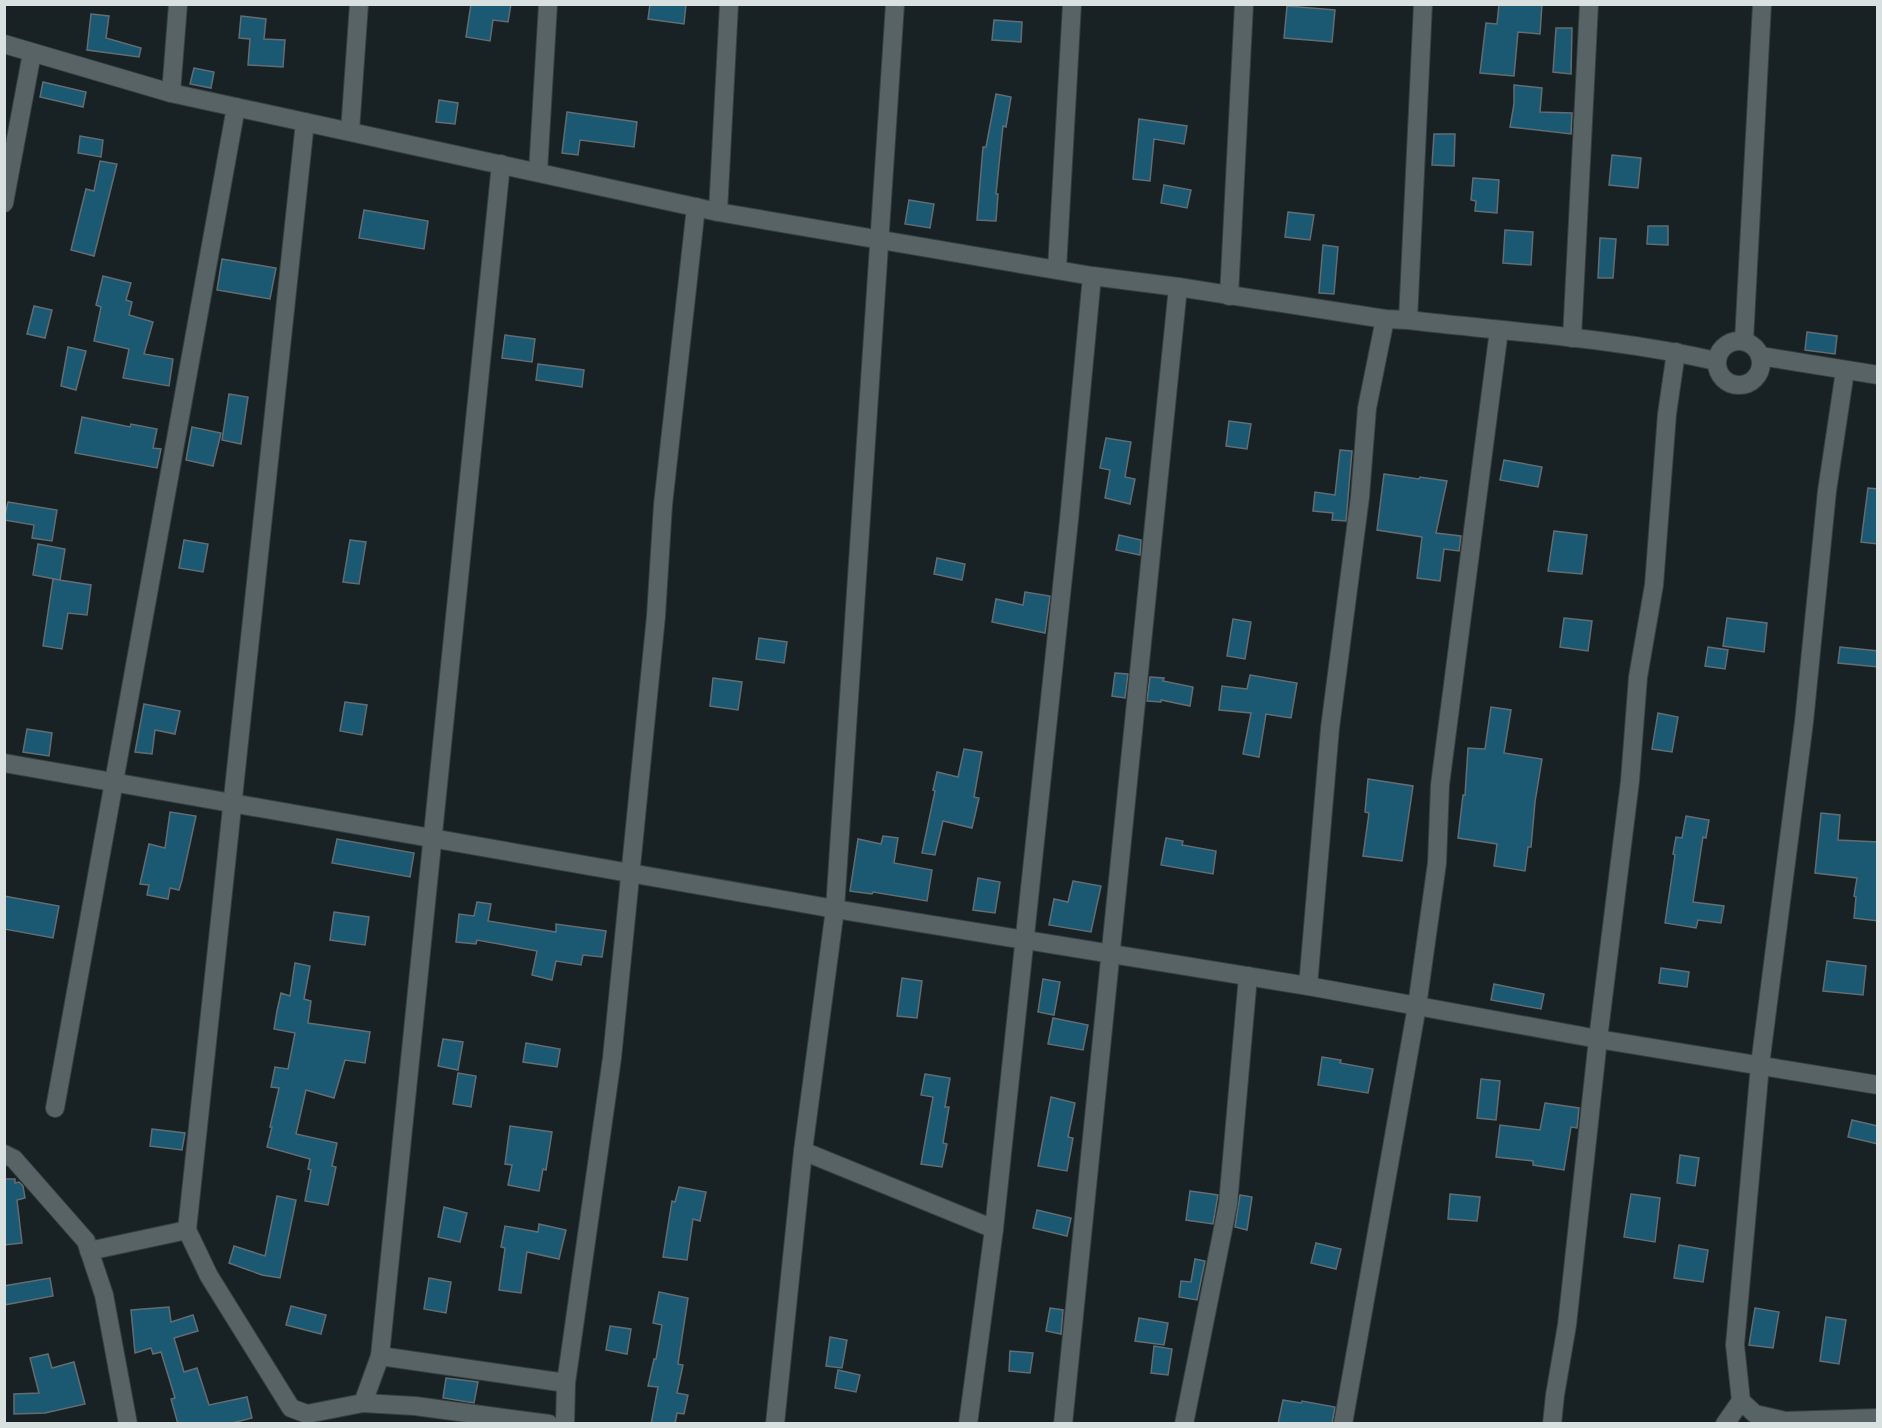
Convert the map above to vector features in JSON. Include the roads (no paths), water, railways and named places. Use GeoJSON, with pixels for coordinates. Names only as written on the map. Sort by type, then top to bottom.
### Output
{"type":"FeatureCollection","features":[{"type":"Feature","properties":{"kind":"street"},"geometry":{"type":"LineString","coordinates":[[171,93],[178,4]]}},
{"type":"Feature","properties":{"kind":"street"},"geometry":{"type":"LineString","coordinates":[[350,131],[359,4]]}},
{"type":"Feature","properties":{"kind":"street"},"geometry":{"type":"LineString","coordinates":[[538,172],[548,4]]}},
{"type":"Feature","properties":{"kind":"street"},"geometry":{"type":"LineString","coordinates":[[718,212],[729,4]]}},
{"type":"Feature","properties":{"kind":"street"},"geometry":{"type":"LineString","coordinates":[[775,1424],[803,1151],[835,909],[896,4]]}},
{"type":"Feature","properties":{"kind":"street"},"geometry":{"type":"LineString","coordinates":[[1057,269],[1072,4]]}},
{"type":"Feature","properties":{"kind":"street"},"geometry":{"type":"LineString","coordinates":[[1229,296],[1244,4]]}},
{"type":"Feature","properties":{"kind":"street"},"geometry":{"type":"LineString","coordinates":[[1408,320],[1423,4]]}},
{"type":"Feature","properties":{"kind":"street"},"geometry":{"type":"LineString","coordinates":[[1572,338],[1589,4]]}},
{"type":"Feature","properties":{"kind":"street"},"geometry":{"type":"LineString","coordinates":[[1744,341],[1762,4]]}},
{"type":"Feature","properties":{"kind":"street"},"geometry":{"type":"LineString","coordinates":[[4,44],[171,93],[718,212],[1092,276],[1385,319],[1572,338],[1676,352],[1716,361]]}},
{"type":"Feature","properties":{"kind":"street"},"geometry":{"type":"LineString","coordinates":[[4,203],[32,52]]}},
{"type":"Feature","properties":{"kind":"street"},"geometry":{"type":"LineString","coordinates":[[55,1108],[236,107]]}},
{"type":"Feature","properties":{"kind":"street"},"geometry":{"type":"LineString","coordinates":[[305,122],[187,1230],[209,1276],[291,1408],[308,1419],[363,1403],[415,1406],[549,1424]]}},
{"type":"Feature","properties":{"kind":"street"},"geometry":{"type":"LineString","coordinates":[[363,1403],[380,1356],[501,164]]}},
{"type":"Feature","properties":{"kind":"street"},"geometry":{"type":"LineString","coordinates":[[565,1424],[566,1383],[612,1058],[656,616],[663,505],[696,207]]}},
{"type":"Feature","properties":{"kind":"street"},"geometry":{"type":"LineString","coordinates":[[968,1424],[994,1229],[1092,276]]}},
{"type":"Feature","properties":{"kind":"street"},"geometry":{"type":"LineString","coordinates":[[1063,1424],[1178,287]]}},
{"type":"Feature","properties":{"kind":"street"},"geometry":{"type":"LineString","coordinates":[[1308,986],[1330,728],[1360,497],[1367,408],[1385,319]]}},
{"type":"Feature","properties":{"kind":"street"},"geometry":{"type":"LineString","coordinates":[[1343,1424],[1417,1006],[1437,862],[1440,785],[1499,330]]}},
{"type":"Feature","properties":{"kind":"street"},"geometry":{"type":"LineString","coordinates":[[1744,341],[1751,344],[1760,356],[1759,372],[1748,383],[1733,385],[1720,376],[1716,361],[1718,353],[1729,342],[1744,341]]}},
{"type":"Feature","properties":{"kind":"street"},"geometry":{"type":"LineString","coordinates":[[1552,1424],[1567,1324],[1598,1039],[1630,781],[1638,677],[1654,585],[1667,414],[1676,352]]}},
{"type":"Feature","properties":{"kind":"street"},"geometry":{"type":"LineString","coordinates":[[1760,356],[1878,375]]}},
{"type":"Feature","properties":{"kind":"street"},"geometry":{"type":"LineString","coordinates":[[1725,1424],[1741,1401],[1735,1345],[1760,1065],[1804,722],[1827,491],[1845,371]]}},
{"type":"Feature","properties":{"kind":"street"},"geometry":{"type":"LineString","coordinates":[[4,763],[835,909],[1308,986],[1598,1039],[1878,1085]]}},
{"type":"Feature","properties":{"kind":"street"},"geometry":{"type":"LineString","coordinates":[[1184,1424],[1228,1204],[1248,976]]}},
{"type":"Feature","properties":{"kind":"street"},"geometry":{"type":"LineString","coordinates":[[803,1151],[994,1229]]}},
{"type":"Feature","properties":{"kind":"street"},"geometry":{"type":"LineString","coordinates":[[4,1154],[14,1159],[86,1241],[104,1295],[128,1424]]}},
{"type":"Feature","properties":{"kind":"street"},"geometry":{"type":"LineString","coordinates":[[89,1251],[187,1230]]}},
{"type":"Feature","properties":{"kind":"street"},"geometry":{"type":"LineString","coordinates":[[380,1356],[566,1383]]}},
{"type":"Feature","properties":{"kind":"street"},"geometry":{"type":"LineString","coordinates":[[1741,1401],[1755,1414],[1785,1421],[1843,1422],[1878,1418]]}}]}
